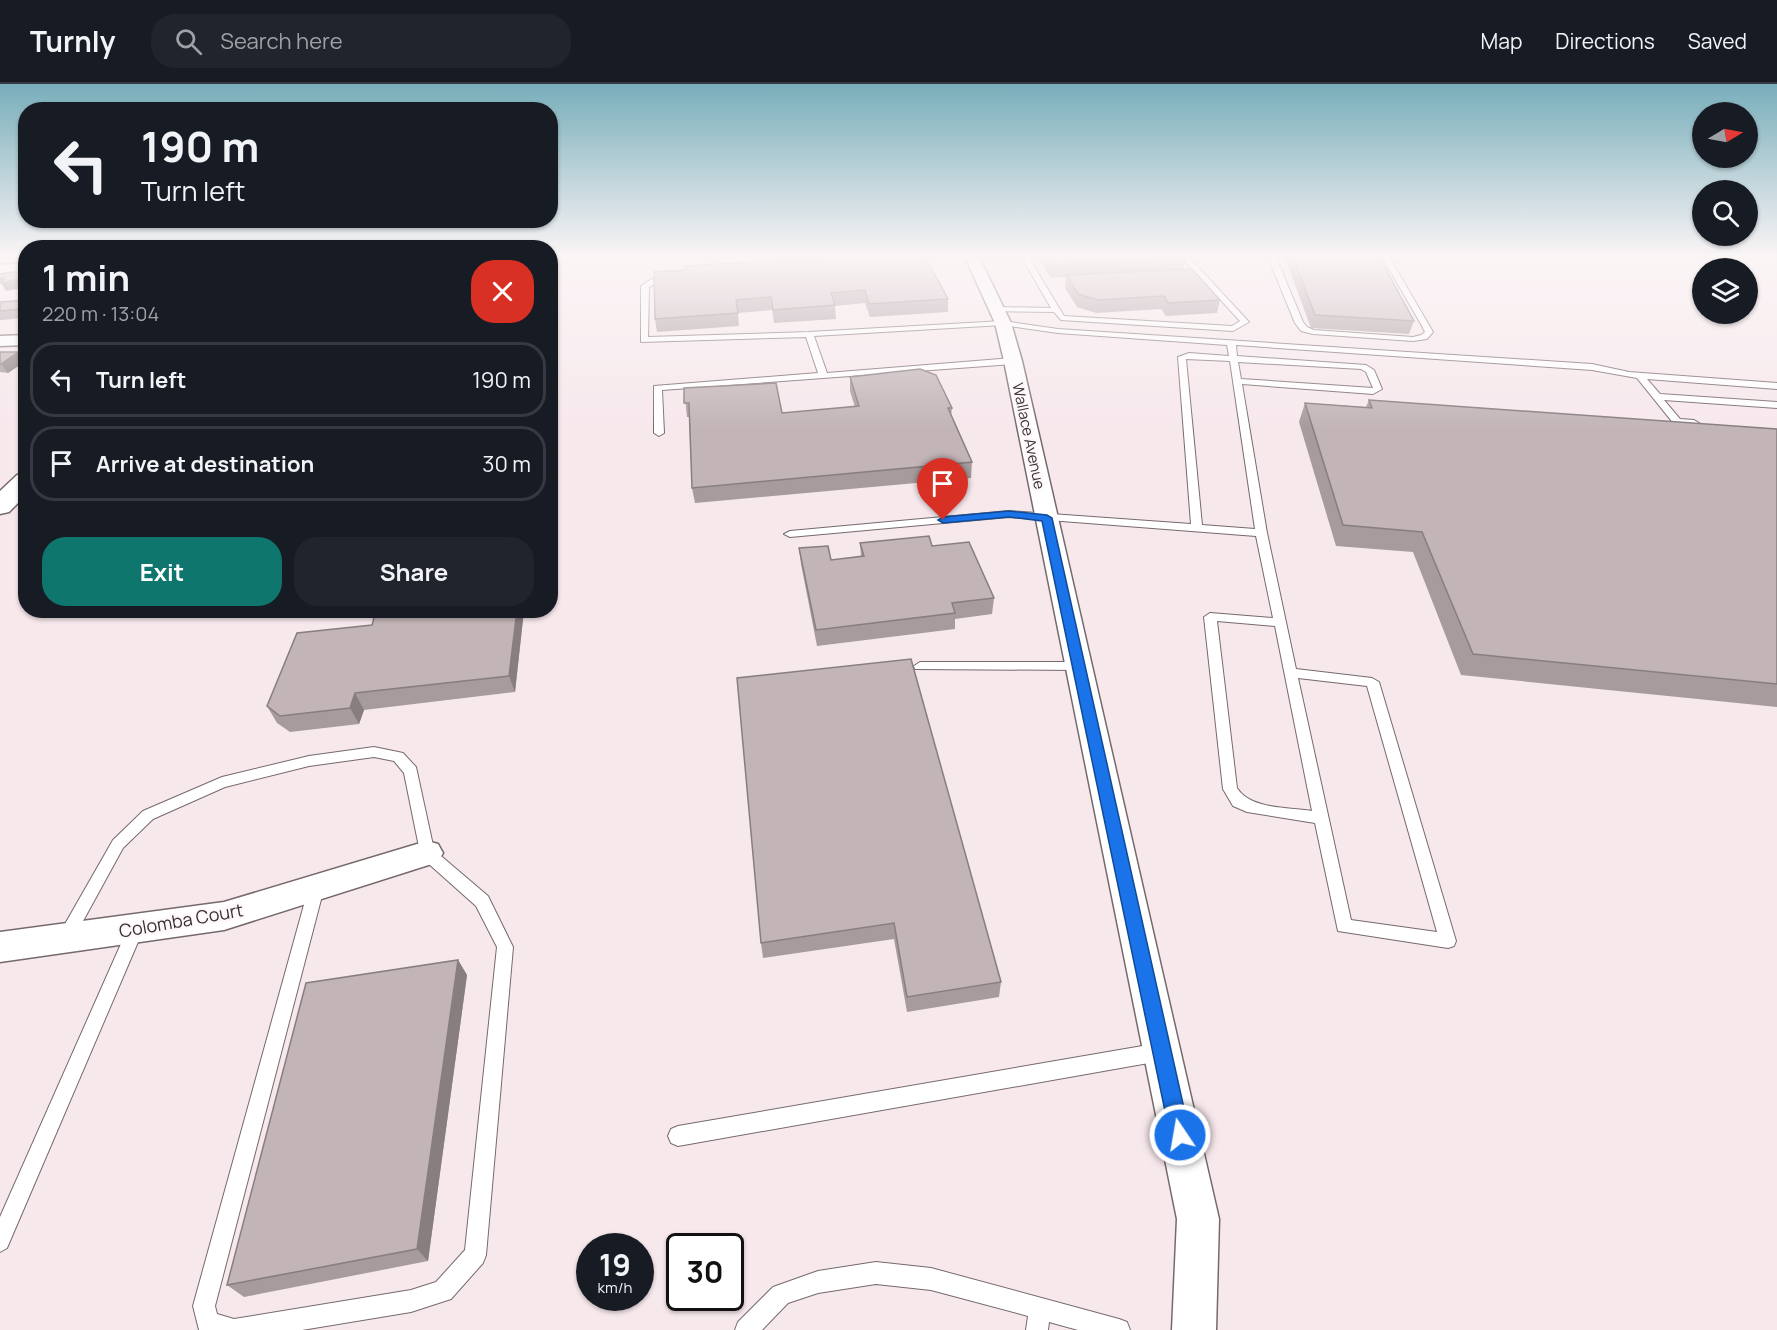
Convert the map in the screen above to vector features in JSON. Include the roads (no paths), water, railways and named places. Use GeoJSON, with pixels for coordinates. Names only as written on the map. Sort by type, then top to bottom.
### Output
{"type":"FeatureCollection","features":[{"type":"Feature","properties":{"kind":"street","name":"Wallace Avenue"},"geometry":{"type":"LineString","coordinates":[[999,313],[1013,362],[1198,1219],[1194,1330]]}},
{"type":"Feature","properties":{"kind":"street"},"geometry":{"type":"LineString","coordinates":[[0,341],[18,340]]}},
{"type":"Feature","properties":{"kind":"street"},"geometry":{"type":"LineString","coordinates":[[0,506],[18,488]]}},
{"type":"Feature","properties":{"kind":"street","name":"Colomba Court"},"geometry":{"type":"LineString","coordinates":[[0,947],[224,916],[426,854]]}},
{"type":"Feature","properties":{"kind":"lane"},"geometry":{"type":"LineString","coordinates":[[644,313],[644,340],[809,334],[1028,313]]}},
{"type":"Feature","properties":{"kind":"lane"},"geometry":{"type":"LineString","coordinates":[[1059,313],[1061,318],[1222,328],[1233,328],[1245,322],[1237,313]]}},
{"type":"Feature","properties":{"kind":"lane"},"geometry":{"type":"LineString","coordinates":[[1295,313],[1304,329],[1413,339],[1424,338],[1429,332],[1419,313]]}},
{"type":"Feature","properties":{"kind":"lane"},"geometry":{"type":"LineString","coordinates":[[1000,316],[1058,331],[1592,367],[1640,376],[1777,386]]}},
{"type":"Feature","properties":{"kind":"lane"},"geometry":{"type":"LineString","coordinates":[[809,334],[823,375]]}},
{"type":"Feature","properties":{"kind":"lane"},"geometry":{"type":"LineString","coordinates":[[1231,343],[1261,533],[1344,926],[1448,941],[1372,682],[1291,674]]}},
{"type":"Feature","properties":{"kind":"lane"},"geometry":{"type":"LineString","coordinates":[[1197,528],[1182,357],[1363,367],[1370,370],[1378,389],[1372,391],[1238,381]]}},
{"type":"Feature","properties":{"kind":"lane"},"geometry":{"type":"LineString","coordinates":[[659,434],[657,387],[1013,362]]}},
{"type":"Feature","properties":{"kind":"lane"},"geometry":{"type":"LineString","coordinates":[[1640,376],[1677,422],[1700,424]]}},
{"type":"Feature","properties":{"kind":"lane"},"geometry":{"type":"LineString","coordinates":[[1658,397],[1777,405]]}},
{"type":"Feature","properties":{"kind":"lane"},"geometry":{"type":"LineString","coordinates":[[790,534],[1009,514],[1261,533]]}},
{"type":"Feature","properties":{"kind":"lane"},"geometry":{"type":"LineString","coordinates":[[1281,623],[1210,617],[1230,789],[1238,802],[1252,808],[1322,818]]}},
{"type":"Feature","properties":{"kind":"lane"},"geometry":{"type":"LineString","coordinates":[[920,666],[1079,666]]}},
{"type":"Feature","properties":{"kind":"lane"},"geometry":{"type":"LineString","coordinates":[[65,938],[118,843],[148,815],[222,782],[309,760],[374,752],[398,757],[411,771],[426,854],[482,901],[506,947],[475,1255],[443,1291],[411,1301],[234,1330],[207,1322],[204,1306],[316,888]]}},
{"type":"Feature","properties":{"kind":"lane"},"geometry":{"type":"LineString","coordinates":[[0,1241],[136,928]]}},
{"type":"Feature","properties":{"kind":"lane"},"geometry":{"type":"LineString","coordinates":[[678,1136],[1162,1051]]}},
{"type":"Feature","properties":{"kind":"lane"},"geometry":{"type":"LineString","coordinates":[[746,1330],[781,1295],[818,1282],[876,1273],[931,1279],[1038,1319],[1119,1330]]}}]}
